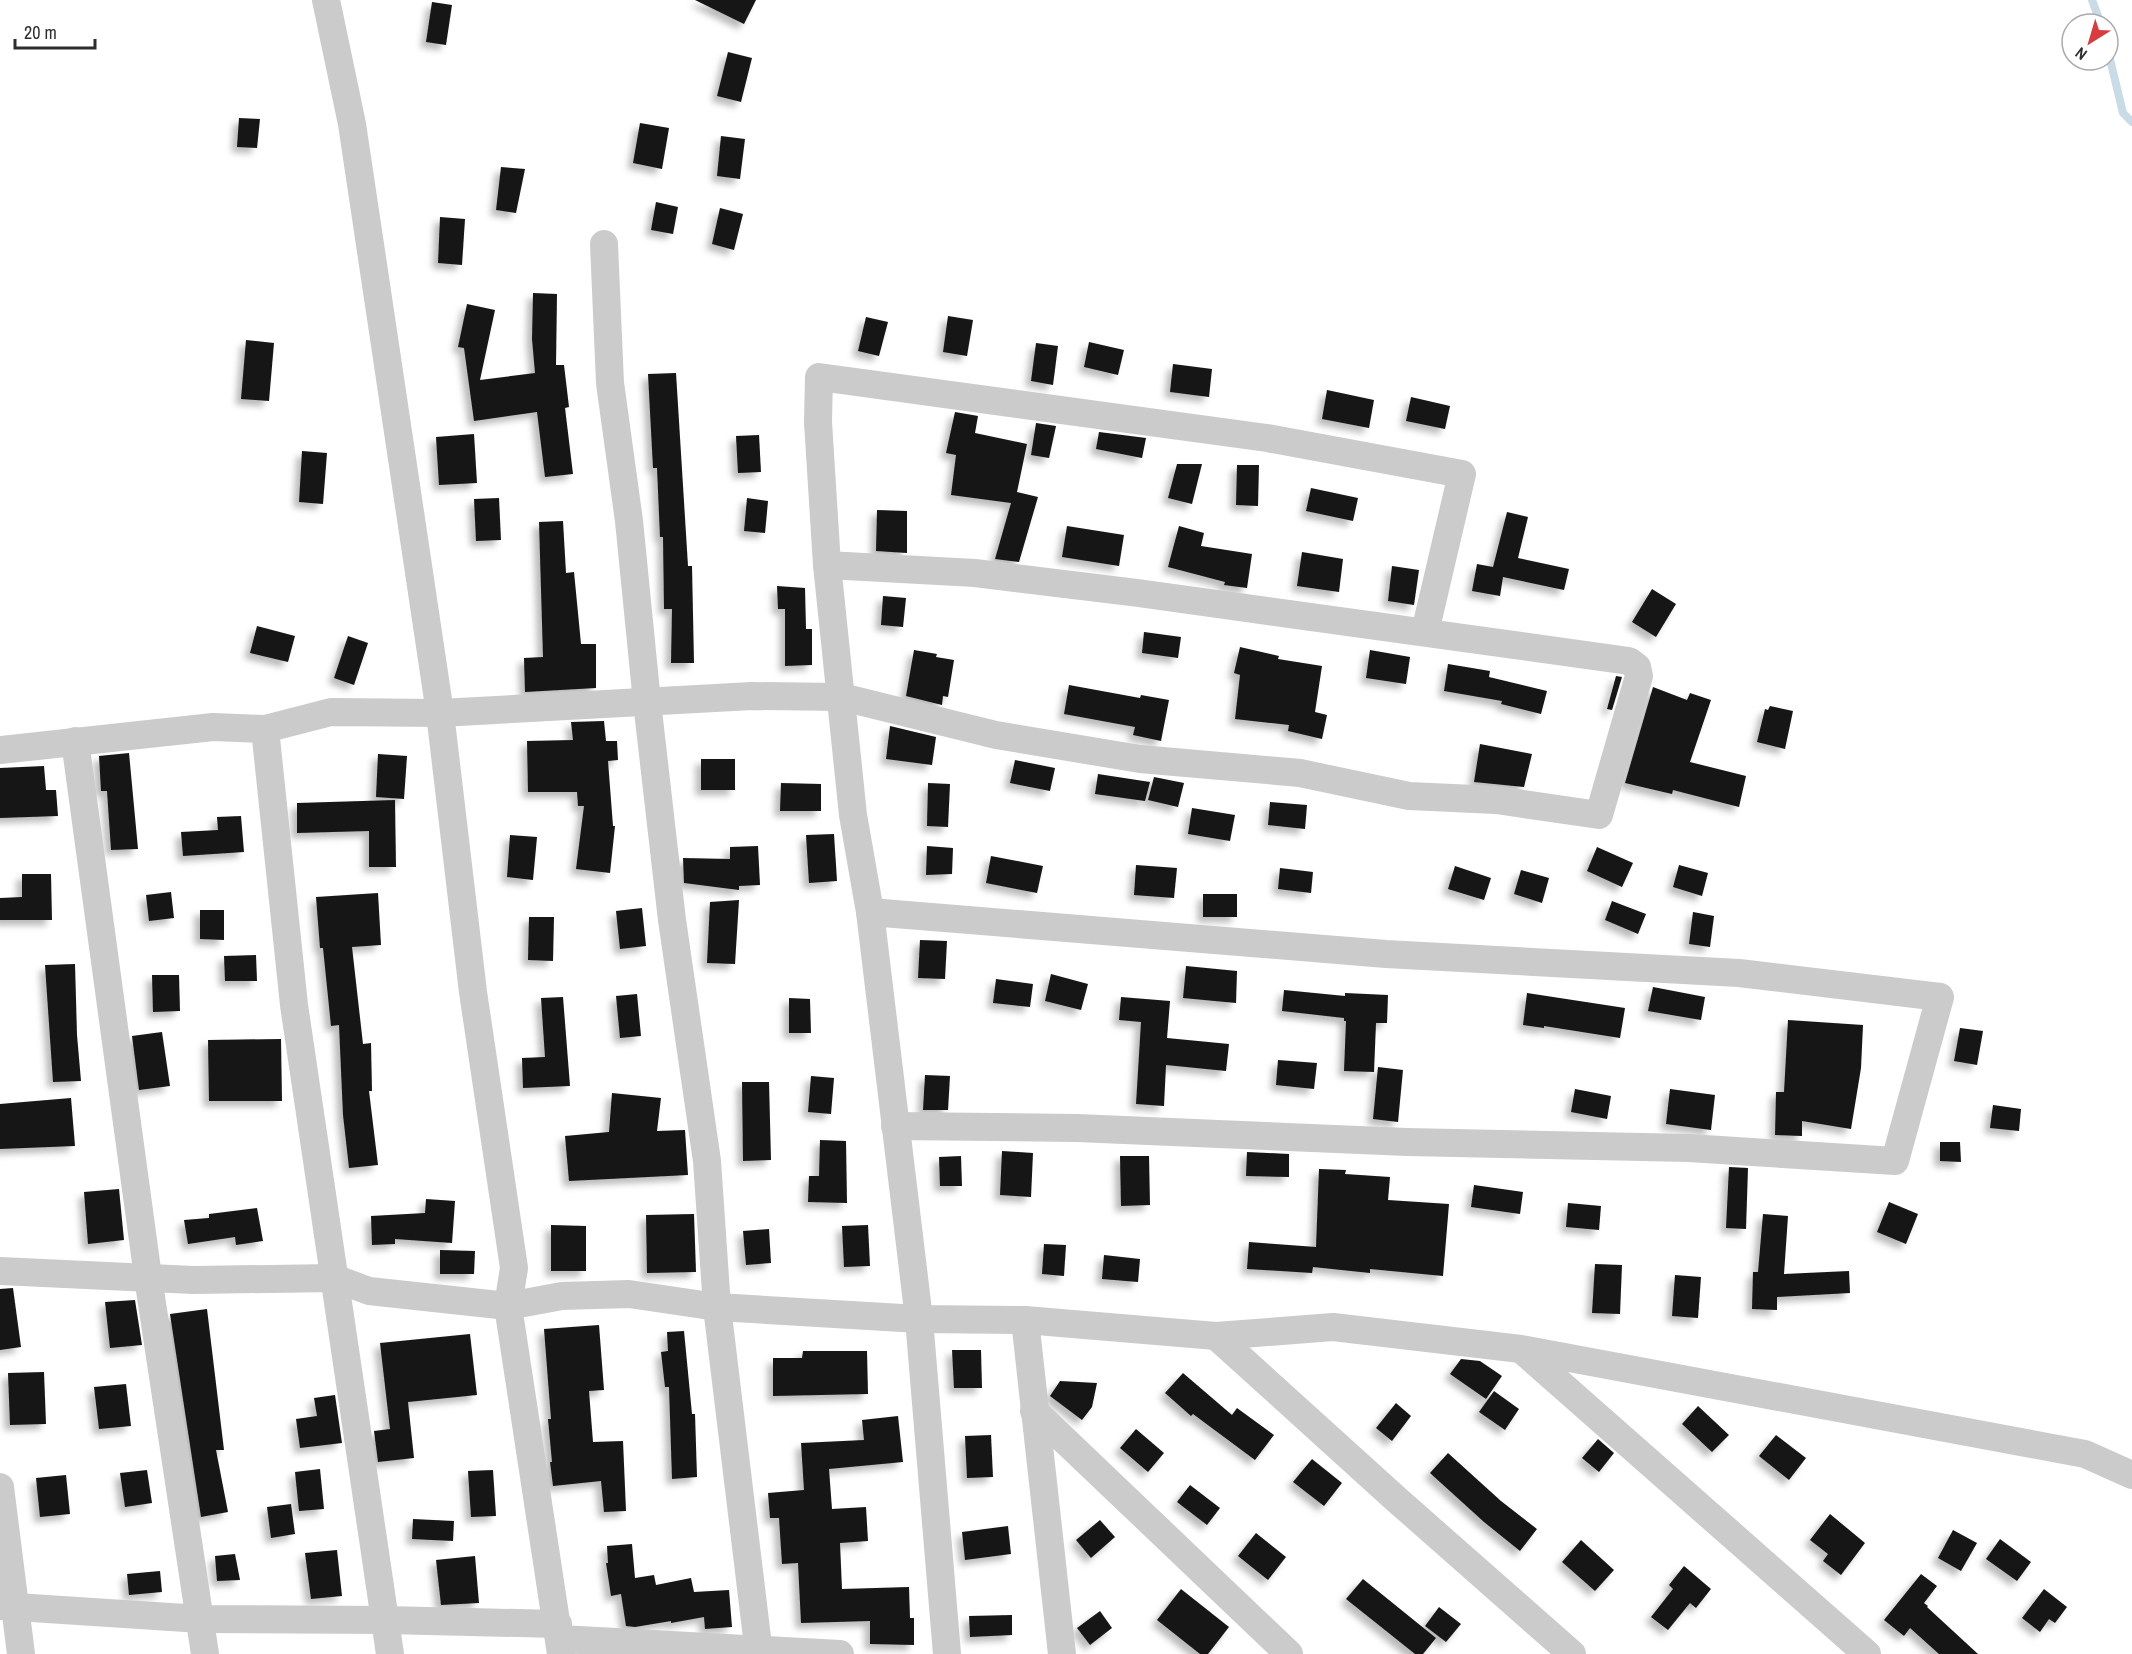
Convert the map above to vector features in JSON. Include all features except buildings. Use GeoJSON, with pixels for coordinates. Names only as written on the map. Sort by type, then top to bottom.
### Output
{"type":"FeatureCollection","features":[{"type":"Feature","properties":{"kind":"street"},"geometry":{"type":"LineString","coordinates":[[326,0],[352,124],[440,713],[473,992],[514,1268],[508,1306],[560,1639]]}},
{"type":"Feature","properties":{"kind":"street"},"geometry":{"type":"LineString","coordinates":[[604,244],[610,383],[629,521],[672,920],[707,1161],[717,1307],[759,1652]]}},
{"type":"Feature","properties":{"kind":"street"},"geometry":{"type":"LineString","coordinates":[[946,1654],[919,1318],[870,912],[853,815],[827,565],[818,422],[819,377],[1267,438],[1462,474],[1425,632]]}},
{"type":"Feature","properties":{"kind":"street"},"geometry":{"type":"LineString","coordinates":[[0,750],[213,727],[266,729],[331,712],[440,713],[752,696],[842,697],[996,735],[1140,759],[1300,773],[1409,796],[1496,800],[1599,815],[1639,676],[1637,667],[1629,661],[1425,632],[975,573],[827,565]]}},
{"type":"Feature","properties":{"kind":"street"},"geometry":{"type":"LineString","coordinates":[[266,729],[294,1005],[390,1654]]}},
{"type":"Feature","properties":{"kind":"street"},"geometry":{"type":"LineString","coordinates":[[75,741],[148,1277],[205,1654]]}},
{"type":"Feature","properties":{"kind":"street"},"geometry":{"type":"LineString","coordinates":[[870,912],[1386,954],[1739,973],[1940,997],[1895,1161],[1689,1148],[1407,1142],[1077,1128],[895,1126]]}},
{"type":"Feature","properties":{"kind":"street"},"geometry":{"type":"LineString","coordinates":[[0,1271],[193,1280],[334,1278],[369,1291],[508,1306],[562,1296],[629,1294],[717,1307],[919,1318],[1025,1320],[1216,1336],[1333,1328],[1521,1349],[2085,1454],[2132,1475]]}},
{"type":"Feature","properties":{"kind":"street"},"geometry":{"type":"LineString","coordinates":[[1025,1320],[1062,1654]]}},
{"type":"Feature","properties":{"kind":"street"},"geometry":{"type":"LineString","coordinates":[[1216,1336],[1572,1654]]}},
{"type":"Feature","properties":{"kind":"street"},"geometry":{"type":"LineString","coordinates":[[1521,1349],[1867,1654]]}},
{"type":"Feature","properties":{"kind":"street"},"geometry":{"type":"LineString","coordinates":[[1034,1411],[1289,1654]]}},
{"type":"Feature","properties":{"kind":"street"},"geometry":{"type":"LineString","coordinates":[[0,1487],[7,1607],[21,1654]]}},
{"type":"Feature","properties":{"kind":"street"},"geometry":{"type":"LineString","coordinates":[[7,1607],[201,1619],[386,1620],[560,1639],[759,1652],[840,1654]]}},
{"type":"Feature","properties":{"kind":"waterway"},"geometry":{"type":"LineString","coordinates":[[2092,0],[2096,12]]}},
{"type":"Feature","properties":{"kind":"waterway"},"geometry":{"type":"LineString","coordinates":[[2113,72],[2123,113],[2132,122]]}}]}
